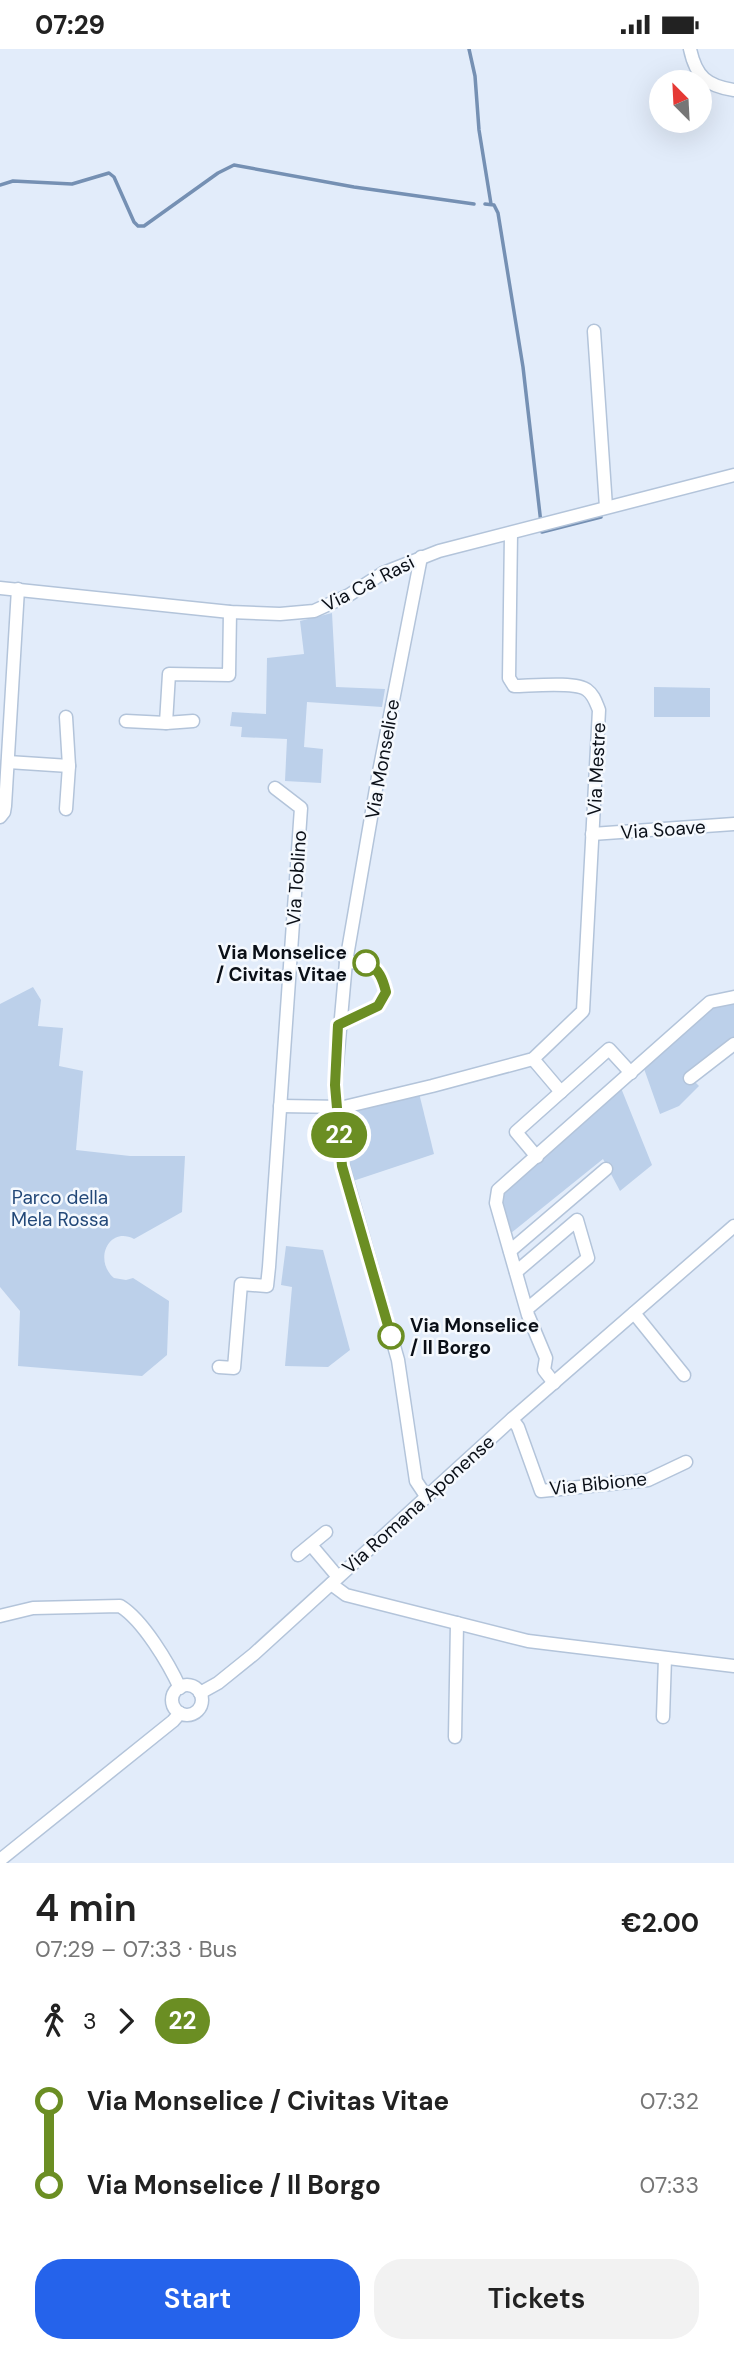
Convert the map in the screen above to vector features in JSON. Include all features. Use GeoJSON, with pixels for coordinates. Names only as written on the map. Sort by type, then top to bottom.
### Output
{"type":"FeatureCollection","features":[{"type":"Feature","properties":{"kind":"street"},"geometry":{"type":"LineString","coordinates":[[690,49],[692,60],[703,78],[713,87],[734,90]]}},
{"type":"Feature","properties":{"kind":"street"},"geometry":{"type":"LineString","coordinates":[[594,331],[606,507]]}},
{"type":"Feature","properties":{"kind":"street","name":"Via Ca' Rasi"},"geometry":{"type":"LineString","coordinates":[[0,588],[230,612],[280,614],[314,611],[349,595],[383,573],[421,557],[734,475]]}},
{"type":"Feature","properties":{"kind":"street","name":"Via Mestre"},"geometry":{"type":"LineString","coordinates":[[336,1107],[432,1086],[533,1059],[583,1011],[599,710],[594,698],[585,688],[514,686],[509,678],[511,533]]}},
{"type":"Feature","properties":{"kind":"street","name":"Via Monselice"},"geometry":{"type":"LineString","coordinates":[[421,557],[378,777],[346,962],[338,1025],[335,1085],[342,1166],[398,1360],[416,1481],[426,1496]]}},
{"type":"Feature","properties":{"kind":"street"},"geometry":{"type":"LineString","coordinates":[[0,817],[4,812],[8,762],[18,589]]}},
{"type":"Feature","properties":{"kind":"street"},"geometry":{"type":"LineString","coordinates":[[166,723],[169,674],[229,675],[230,612]]}},
{"type":"Feature","properties":{"kind":"street"},"geometry":{"type":"LineString","coordinates":[[66,717],[69,766],[66,809]]}},
{"type":"Feature","properties":{"kind":"street"},"geometry":{"type":"LineString","coordinates":[[125,721],[193,722]]}},
{"type":"Feature","properties":{"kind":"street"},"geometry":{"type":"LineString","coordinates":[[8,762],[69,766]]}},
{"type":"Feature","properties":{"kind":"street","name":"Via Toblino"},"geometry":{"type":"LineString","coordinates":[[219,1367],[234,1368],[241,1284],[267,1286],[301,808],[275,788]]}},
{"type":"Feature","properties":{"kind":"street","name":"Via Soave"},"geometry":{"type":"LineString","coordinates":[[592,834],[734,824]]}},
{"type":"Feature","properties":{"kind":"street"},"geometry":{"type":"LineString","coordinates":[[338,1025],[378,1006],[386,992],[384,982],[374,966],[346,962]]}},
{"type":"Feature","properties":{"kind":"street"},"geometry":{"type":"LineString","coordinates":[[554,1384],[544,1370],[546,1359],[527,1309],[496,1203],[498,1190],[710,1002],[734,997]]}},
{"type":"Feature","properties":{"kind":"street"},"geometry":{"type":"LineString","coordinates":[[690,1078],[734,1044]]}},
{"type":"Feature","properties":{"kind":"street"},"geometry":{"type":"LineString","coordinates":[[537,1157],[516,1132],[609,1049],[631,1073]]}},
{"type":"Feature","properties":{"kind":"street"},"geometry":{"type":"LineString","coordinates":[[533,1059],[561,1092]]}},
{"type":"Feature","properties":{"kind":"street"},"geometry":{"type":"LineString","coordinates":[[280,1106],[336,1107]]}},
{"type":"Feature","properties":{"kind":"street"},"geometry":{"type":"LineString","coordinates":[[510,1251],[606,1170]]}},
{"type":"Feature","properties":{"kind":"street"},"geometry":{"type":"LineString","coordinates":[[527,1309],[588,1258],[570,1200]]}},
{"type":"Feature","properties":{"kind":"street"},"geometry":{"type":"LineString","coordinates":[[516,1272],[577,1220]]}},
{"type":"Feature","properties":{"kind":"street","name":"Via Romana Aponense"},"geometry":{"type":"LineString","coordinates":[[0,1860],[180,1713],[188,1715],[198,1711],[202,1701],[200,1693],[218,1683],[254,1654],[512,1419],[734,1226]]}},
{"type":"Feature","properties":{"kind":"street"},"geometry":{"type":"LineString","coordinates":[[634,1313],[684,1375]]}},
{"type":"Feature","properties":{"kind":"street"},"geometry":{"type":"LineString","coordinates":[[546,1359],[556,1360],[566,1373]]}},
{"type":"Feature","properties":{"kind":"street","name":"Via Bibione"},"geometry":{"type":"LineString","coordinates":[[512,1419],[518,1427],[541,1491],[648,1480],[686,1462]]}},
{"type":"Feature","properties":{"kind":"street"},"geometry":{"type":"LineString","coordinates":[[298,1555],[326,1532]]}},
{"type":"Feature","properties":{"kind":"street"},"geometry":{"type":"LineString","coordinates":[[311,1545],[346,1595],[528,1641],[734,1665]]}},
{"type":"Feature","properties":{"kind":"street"},"geometry":{"type":"LineString","coordinates":[[0,1616],[33,1608],[121,1606],[150,1639],[180,1688]]}},
{"type":"Feature","properties":{"kind":"street"},"geometry":{"type":"LineString","coordinates":[[455,1737],[457,1623]]}},
{"type":"Feature","properties":{"kind":"street"},"geometry":{"type":"LineString","coordinates":[[663,1717],[665,1658]]}},
{"type":"Feature","properties":{"kind":"street"},"geometry":{"type":"LineString","coordinates":[[180,1713],[176,1710],[173,1695],[180,1688],[194,1687],[200,1693]]}},
{"type":"Feature","properties":{"kind":"green space"},"geometry":{"type":"Polygon","coordinates":[[[332,613],[336,687],[385,689],[382,707],[307,702],[304,747],[323,749],[321,783],[285,781],[287,739],[241,737],[242,727],[230,726],[232,712],[266,714],[267,658],[304,654],[300,621],[332,613]]]}},
{"type":"Feature","properties":{"kind":"green space"},"geometry":{"type":"Polygon","coordinates":[[[654,687],[710,688],[710,717],[654,717],[654,687]]]}},
{"type":"Feature","properties":{"kind":"green space","name":"Parco della Mela Rossa"},"geometry":{"type":"Polygon","coordinates":[[[33,987],[41,1000],[38,1026],[63,1028],[59,1066],[83,1071],[76,1150],[130,1156],[185,1156],[182,1212],[134,1239],[117,1237],[111,1241],[105,1254],[108,1271],[114,1278],[133,1278],[169,1301],[167,1355],[142,1376],[18,1366],[20,1311],[0,1287],[0,1004],[33,987]]]}},
{"type":"Feature","properties":{"kind":"green space"},"geometry":{"type":"Polygon","coordinates":[[[734,997],[734,1044],[691,1078],[699,1086],[679,1106],[660,1114],[642,1063],[710,1002],[734,997]]]}},
{"type":"Feature","properties":{"kind":"green space"},"geometry":{"type":"Polygon","coordinates":[[[619,1083],[652,1165],[620,1191],[603,1159],[506,1237],[498,1190],[619,1083]]]}},
{"type":"Feature","properties":{"kind":"green space"},"geometry":{"type":"Polygon","coordinates":[[[418,1089],[434,1154],[347,1183],[336,1107],[418,1089]]]}},
{"type":"Feature","properties":{"kind":"green space"},"geometry":{"type":"Polygon","coordinates":[[[286,1246],[323,1250],[350,1350],[328,1367],[285,1366],[292,1287],[281,1285],[286,1246]]]}},
{"type":"Feature","properties":{"kind":"waterway"},"geometry":{"type":"LineString","coordinates":[[469,49],[475,76],[479,130],[491,204]]}},
{"type":"Feature","properties":{"kind":"waterway"},"geometry":{"type":"LineString","coordinates":[[0,185],[13,181],[72,184],[109,173],[114,177],[138,226],[144,226],[218,173],[234,165],[354,187],[474,204]]}},
{"type":"Feature","properties":{"kind":"waterway"},"geometry":{"type":"LineString","coordinates":[[485,204],[494,205],[498,213],[523,367],[542,532],[601,517]]}},
{"type":"Feature","properties":{"kind":"bus line","name":"22"},"geometry":{"type":"LineString","coordinates":[[366,963],[374,966],[384,982],[386,992],[378,1006],[338,1025],[336,1107],[342,1166],[391,1336]]}},
{"type":"Feature","properties":{"kind":"place","name":"Via Monselice / Civitas Vitae"},"geometry":{"type":"Point","coordinates":[366,963]}},
{"type":"Feature","properties":{"kind":"place","name":"Via Monselice / Il Borgo"},"geometry":{"type":"Point","coordinates":[391,1336]}}]}
